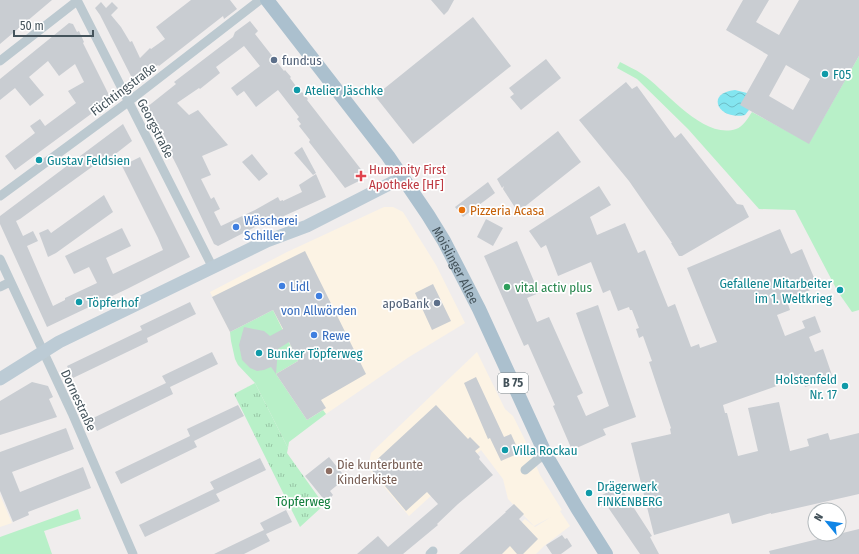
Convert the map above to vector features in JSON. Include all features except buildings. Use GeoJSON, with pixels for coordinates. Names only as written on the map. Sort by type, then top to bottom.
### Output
{"type":"FeatureCollection","features":[{"type":"Feature","properties":{"kind":"main road","name":"Moislinger Allee"},"geometry":{"type":"LineString","coordinates":[[267,0],[384,151],[403,177],[444,241],[479,309],[546,454],[576,508],[606,554]]}},
{"type":"Feature","properties":{"kind":"main road"},"geometry":{"type":"LineString","coordinates":[[0,380],[59,342],[267,241],[307,226],[403,177]]}},
{"type":"Feature","properties":{"kind":"street","name":"Georgstraße"},"geometry":{"type":"LineString","coordinates":[[77,0],[213,268]]}},
{"type":"Feature","properties":{"kind":"street"},"geometry":{"type":"LineString","coordinates":[[0,61],[77,0]]}},
{"type":"Feature","properties":{"kind":"street","name":"Füchtingstraße"},"geometry":{"type":"LineString","coordinates":[[0,196],[128,102],[260,0]]}},
{"type":"Feature","properties":{"kind":"street","name":"Dornestraße"},"geometry":{"type":"LineString","coordinates":[[0,259],[75,420],[133,554]]}},
{"type":"Feature","properties":{"kind":"street"},"geometry":{"type":"LineString","coordinates":[[0,287],[10,282]]}},
{"type":"Feature","properties":{"kind":"street"},"geometry":{"type":"LineString","coordinates":[[525,470],[546,454]]}},
{"type":"Feature","properties":{"kind":"shaded area"},"geometry":{"type":"Polygon","coordinates":[[[384,207],[393,207],[403,212],[436,265],[465,323],[409,357],[326,414],[323,410],[307,420],[276,374],[273,310],[230,332],[210,292],[287,252],[384,207]]]}},
{"type":"Feature","properties":{"kind":"shaded area"},"geometry":{"type":"Polygon","coordinates":[[[477,352],[505,409],[513,416],[529,448],[540,475],[562,510],[560,511],[570,526],[536,554],[488,554],[525,519],[535,527],[551,517],[534,526],[508,499],[503,479],[481,450],[409,516],[368,468],[371,453],[477,352]]]}},
{"type":"Feature","properties":{"kind":"shaded area"},"geometry":{"type":"Polygon","coordinates":[[[0,495],[12,523],[0,527],[0,495]]]}},
{"type":"Feature","properties":{"kind":"green space"},"geometry":{"type":"Polygon","coordinates":[[[859,56],[859,310],[852,312],[838,292],[795,210],[759,209],[688,129],[637,79],[617,68],[620,62],[639,72],[652,81],[686,112],[698,121],[711,127],[723,130],[739,128],[752,112],[809,143],[859,56]]]}},
{"type":"Feature","properties":{"kind":"green space"},"geometry":{"type":"Polygon","coordinates":[[[273,310],[298,361],[276,374],[307,420],[323,410],[326,414],[289,442],[288,448],[255,383],[238,365],[235,359],[230,332],[273,310]]]}},
{"type":"Feature","properties":{"kind":"green space","name":"Töpferweg"},"geometry":{"type":"Polygon","coordinates":[[[255,383],[288,448],[287,453],[324,505],[300,527],[234,394],[255,383]]]}},
{"type":"Feature","properties":{"kind":"green space"},"geometry":{"type":"Polygon","coordinates":[[[78,509],[81,519],[44,531],[52,554],[0,554],[0,537],[78,509]]]}},
{"type":"Feature","properties":{"kind":"water"},"geometry":{"type":"Polygon","coordinates":[[[735,90],[747,93],[749,110],[745,115],[736,116],[728,114],[722,111],[719,106],[718,101],[720,96],[725,92],[735,90]]]}},
{"type":"Feature","properties":{"kind":"place","name":"fund:us"},"geometry":{"type":"Point","coordinates":[274,60]}},
{"type":"Feature","properties":{"kind":"place","name":"F05"},"geometry":{"type":"Point","coordinates":[825,74]}},
{"type":"Feature","properties":{"kind":"place","name":"Atelier Jäschke"},"geometry":{"type":"Point","coordinates":[297,90]}},
{"type":"Feature","properties":{"kind":"place","name":"Gustav Feldsien"},"geometry":{"type":"Point","coordinates":[39,160]}},
{"type":"Feature","properties":{"kind":"place","name":"Humanity First Apotheke [HF]"},"geometry":{"type":"Point","coordinates":[361,176]}},
{"type":"Feature","properties":{"kind":"place","name":"Pizzeria Acasa"},"geometry":{"type":"Point","coordinates":[462,210]}},
{"type":"Feature","properties":{"kind":"place","name":"Wäscherei Schiller"},"geometry":{"type":"Point","coordinates":[236,227]}},
{"type":"Feature","properties":{"kind":"place","name":"Lidl"},"geometry":{"type":"Point","coordinates":[282,286]}},
{"type":"Feature","properties":{"kind":"place","name":"vital activ plus"},"geometry":{"type":"Point","coordinates":[507,287]}},
{"type":"Feature","properties":{"kind":"place","name":"Gefallene Mitarbeiter im 1. Weltkrieg"},"geometry":{"type":"Point","coordinates":[840,290]}},
{"type":"Feature","properties":{"kind":"place","name":"von Allwörden"},"geometry":{"type":"Point","coordinates":[319,296]}},
{"type":"Feature","properties":{"kind":"place","name":"Töpferhof"},"geometry":{"type":"Point","coordinates":[79,302]}},
{"type":"Feature","properties":{"kind":"place","name":"apoBank"},"geometry":{"type":"Point","coordinates":[437,303]}},
{"type":"Feature","properties":{"kind":"place","name":"Rewe"},"geometry":{"type":"Point","coordinates":[314,335]}},
{"type":"Feature","properties":{"kind":"place","name":"Bunker Töpferweg"},"geometry":{"type":"Point","coordinates":[259,353]}},
{"type":"Feature","properties":{"kind":"place","name":"Holstenfeld Nr. 17"},"geometry":{"type":"Point","coordinates":[845,386]}},
{"type":"Feature","properties":{"kind":"place","name":"Villa Rockau"},"geometry":{"type":"Point","coordinates":[505,450]}},
{"type":"Feature","properties":{"kind":"place","name":"Die kunterbunte Kinderkiste"},"geometry":{"type":"Point","coordinates":[329,471]}},
{"type":"Feature","properties":{"kind":"place","name":"Drägerwerk FINKENBERG"},"geometry":{"type":"Point","coordinates":[589,493]}}]}
